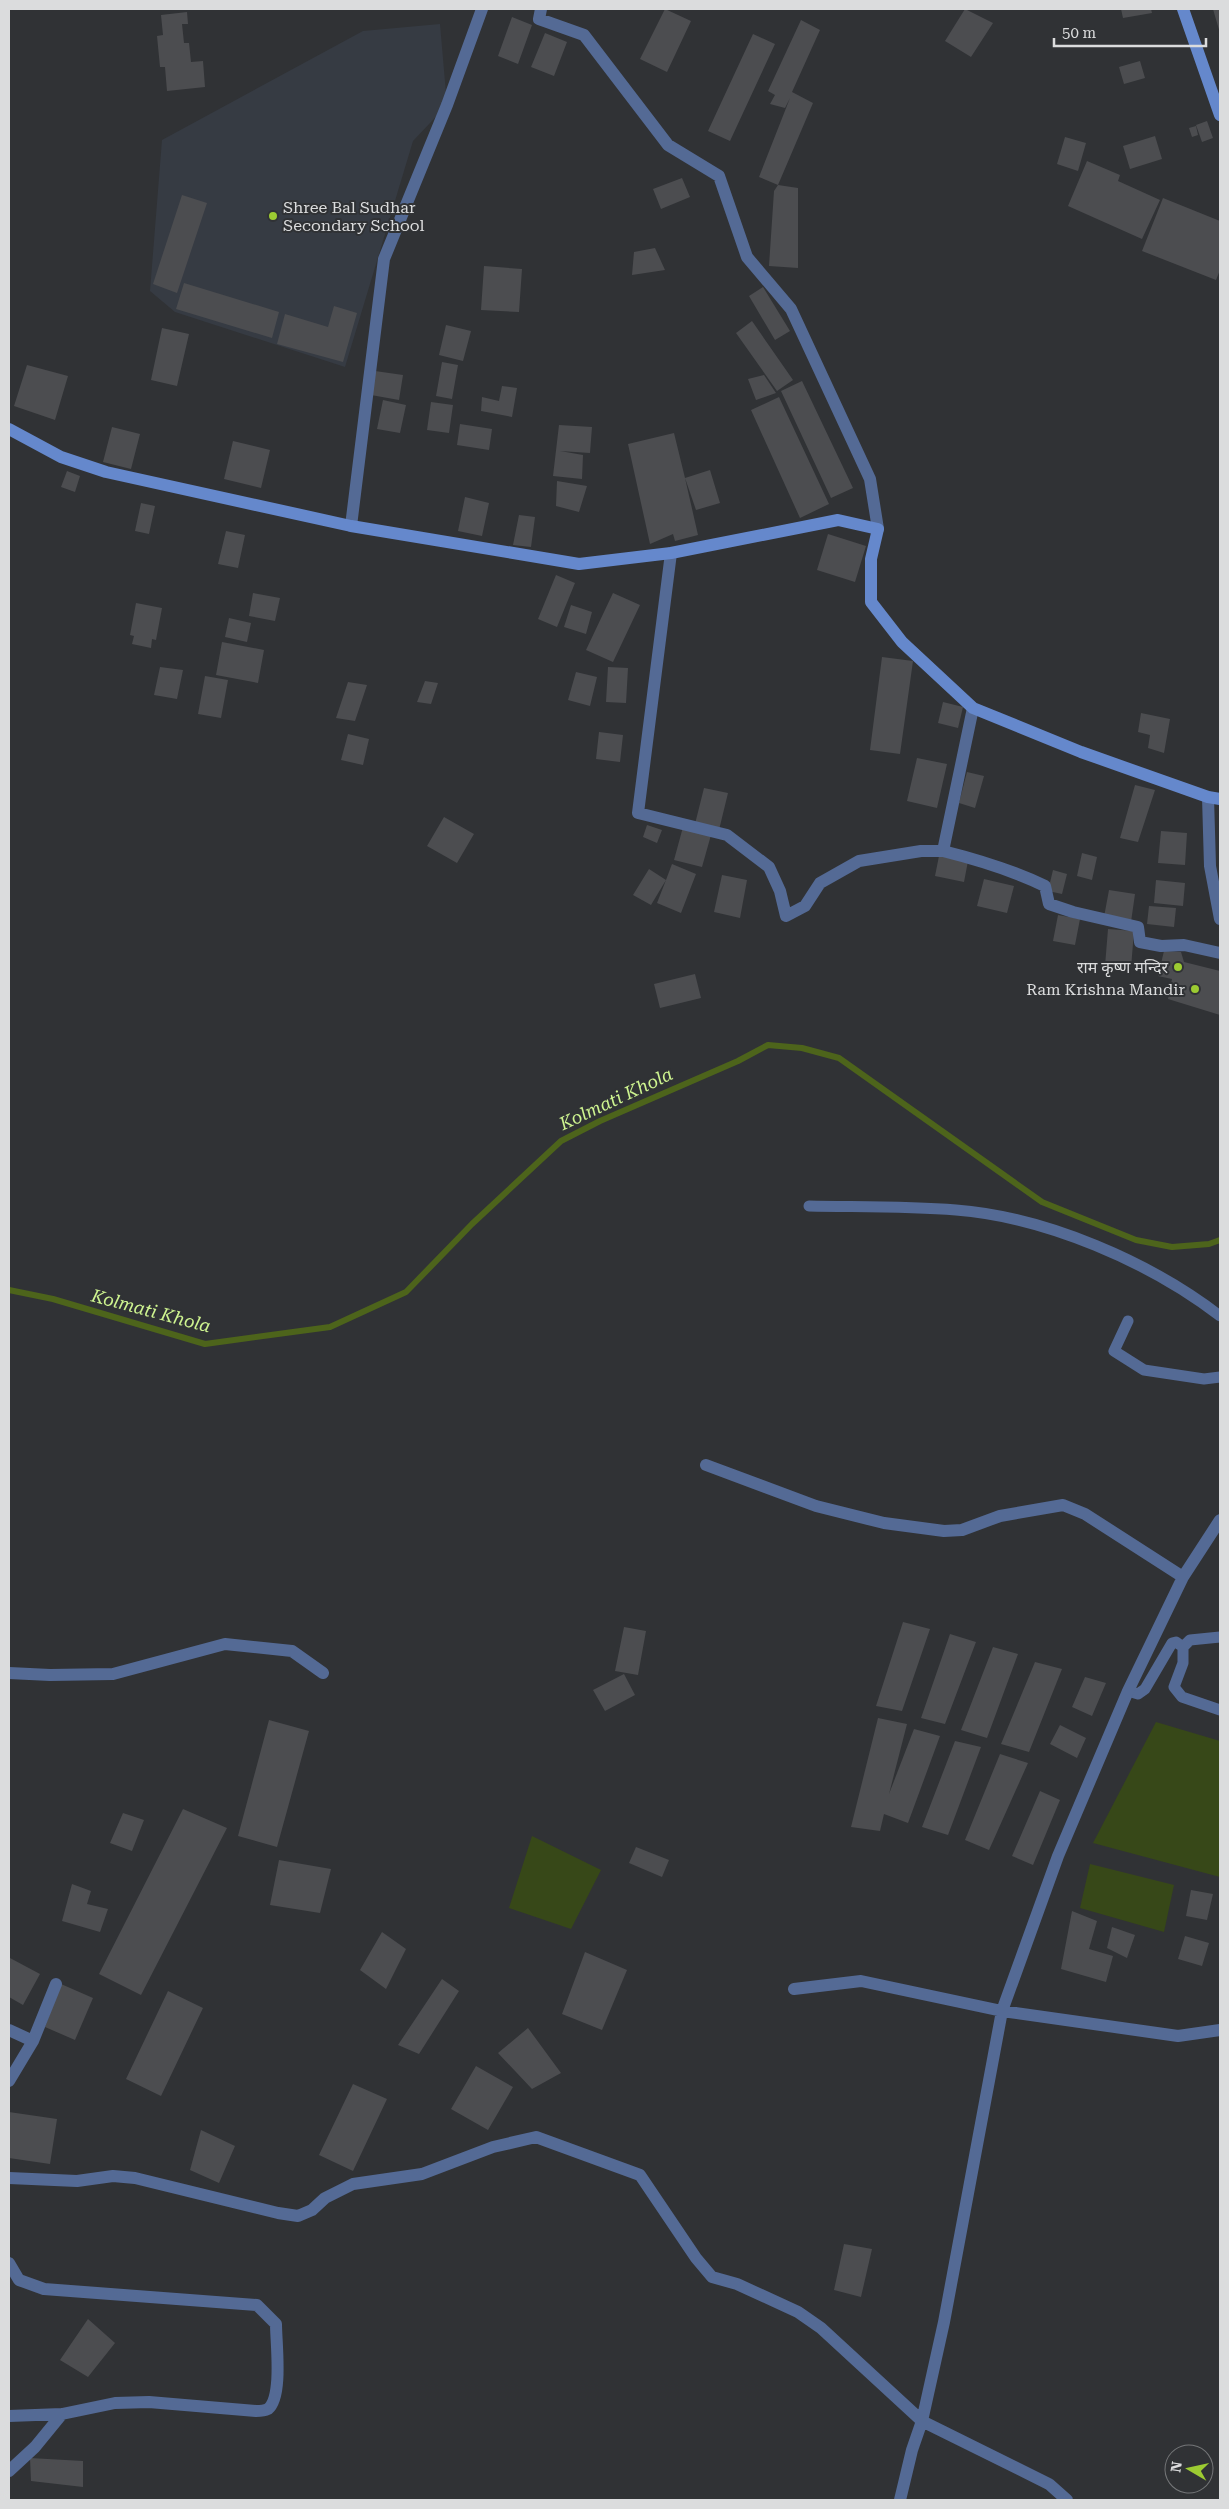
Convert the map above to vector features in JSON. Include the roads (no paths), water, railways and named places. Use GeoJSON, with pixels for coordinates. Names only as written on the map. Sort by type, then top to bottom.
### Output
{"type":"FeatureCollection","features":[{"type":"Feature","properties":{"kind":"street"},"geometry":{"type":"LineString","coordinates":[[351,526],[384,259],[447,105],[482,9]]}},
{"type":"Feature","properties":{"kind":"street"},"geometry":{"type":"LineString","coordinates":[[541,9],[538,19],[584,34],[668,145],[719,176],[747,257],[791,309],[870,479],[878,529],[871,559],[871,602],[902,642],[973,708],[1081,752],[1214,798],[1210,866],[1220,919]]}},
{"type":"Feature","properties":{"kind":"street"},"geometry":{"type":"LineString","coordinates":[[1183,9],[1220,115]]}},
{"type":"Feature","properties":{"kind":"street"},"geometry":{"type":"LineString","coordinates":[[9,429],[61,457],[106,472],[351,526],[579,564],[671,553],[838,520],[878,529]]}},
{"type":"Feature","properties":{"kind":"street"},"geometry":{"type":"LineString","coordinates":[[671,553],[638,813],[727,836],[769,867],[780,891],[786,916],[805,906],[820,883],[859,861],[921,851],[943,851],[1000,867],[1045,886],[1049,904],[1072,912],[1138,927],[1140,942],[1161,946],[1184,945],[1220,954]]}},
{"type":"Feature","properties":{"kind":"street"},"geometry":{"type":"LineString","coordinates":[[943,851],[973,708]]}},
{"type":"Feature","properties":{"kind":"street"},"geometry":{"type":"LineString","coordinates":[[706,1465],[816,1506],[884,1523],[944,1530],[962,1530],[1000,1516],[1063,1505],[1085,1514],[1183,1577]]}},
{"type":"Feature","properties":{"kind":"street"},"geometry":{"type":"LineString","coordinates":[[900,2500],[912,2450],[922,2421],[944,2322],[1002,2011],[1058,1856],[1128,1691],[1183,1577],[1220,1520]]}},
{"type":"Feature","properties":{"kind":"street"},"geometry":{"type":"LineString","coordinates":[[9,1673],[50,1675],[113,1674],[225,1644],[292,1651],[323,1673]]}},
{"type":"Feature","properties":{"kind":"street"},"geometry":{"type":"LineString","coordinates":[[794,1989],[861,1981],[1002,2011],[1178,2036],[1220,2030]]}},
{"type":"Feature","properties":{"kind":"street"},"geometry":{"type":"LineString","coordinates":[[9,2082],[33,2041],[56,1984]]}},
{"type":"Feature","properties":{"kind":"street"},"geometry":{"type":"LineString","coordinates":[[9,2030],[33,2041]]}},
{"type":"Feature","properties":{"kind":"street"},"geometry":{"type":"LineString","coordinates":[[9,2178],[77,2182],[113,2176],[135,2178],[278,2213],[298,2216],[312,2210],[325,2198],[353,2184],[422,2174],[493,2146],[536,2137],[640,2175],[696,2258],[712,2278],[737,2284],[798,2312],[821,2328],[922,2421],[1049,2484],[1067,2500]]}},
{"type":"Feature","properties":{"kind":"street"},"geometry":{"type":"LineString","coordinates":[[9,2263],[19,2280],[44,2289],[257,2304],[276,2324],[277,2392],[272,2404],[266,2410],[256,2411],[149,2402],[114,2403],[62,2414],[9,2416]]}},
{"type":"Feature","properties":{"kind":"street"},"geometry":{"type":"LineString","coordinates":[[9,2471],[35,2448],[62,2414]]}},
{"type":"Feature","properties":{"kind":"lane"},"geometry":{"type":"LineString","coordinates":[[808,1206],[957,1210],[1019,1220],[1103,1248],[1147,1267],[1220,1316]]}},
{"type":"Feature","properties":{"kind":"lane"},"geometry":{"type":"LineString","coordinates":[[1128,1321],[1114,1351],[1144,1370],[1204,1378],[1220,1377]]}},
{"type":"Feature","properties":{"kind":"lane"},"geometry":{"type":"LineString","coordinates":[[1220,1637],[1190,1640],[1183,1647],[1183,1663],[1174,1687],[1182,1697],[1220,1710]]}},
{"type":"Feature","properties":{"kind":"lane"},"geometry":{"type":"LineString","coordinates":[[1128,1691],[1138,1694],[1145,1688],[1172,1643],[1176,1642],[1183,1647]]}},
{"type":"Feature","properties":{"kind":"waterway","name":"Kolmati Khola"},"geometry":{"type":"LineString","coordinates":[[9,1290],[53,1299],[205,1344],[330,1327],[406,1292],[472,1224],[561,1141],[600,1121],[738,1061],[768,1045],[802,1048],[839,1058],[1042,1202],[1136,1240],[1172,1247],[1209,1244],[1220,1240]]}},
{"type":"Feature","properties":{"kind":"place","name":"Shree Bal Sudhar Secondary School"},"geometry":{"type":"Point","coordinates":[273,216]}},
{"type":"Feature","properties":{"kind":"place","name":"राम कृष्ण मन्दिर"},"geometry":{"type":"Point","coordinates":[1178,967]}},
{"type":"Feature","properties":{"kind":"place","name":"Ram Krishna Mandir"},"geometry":{"type":"Point","coordinates":[1195,989]}}]}
